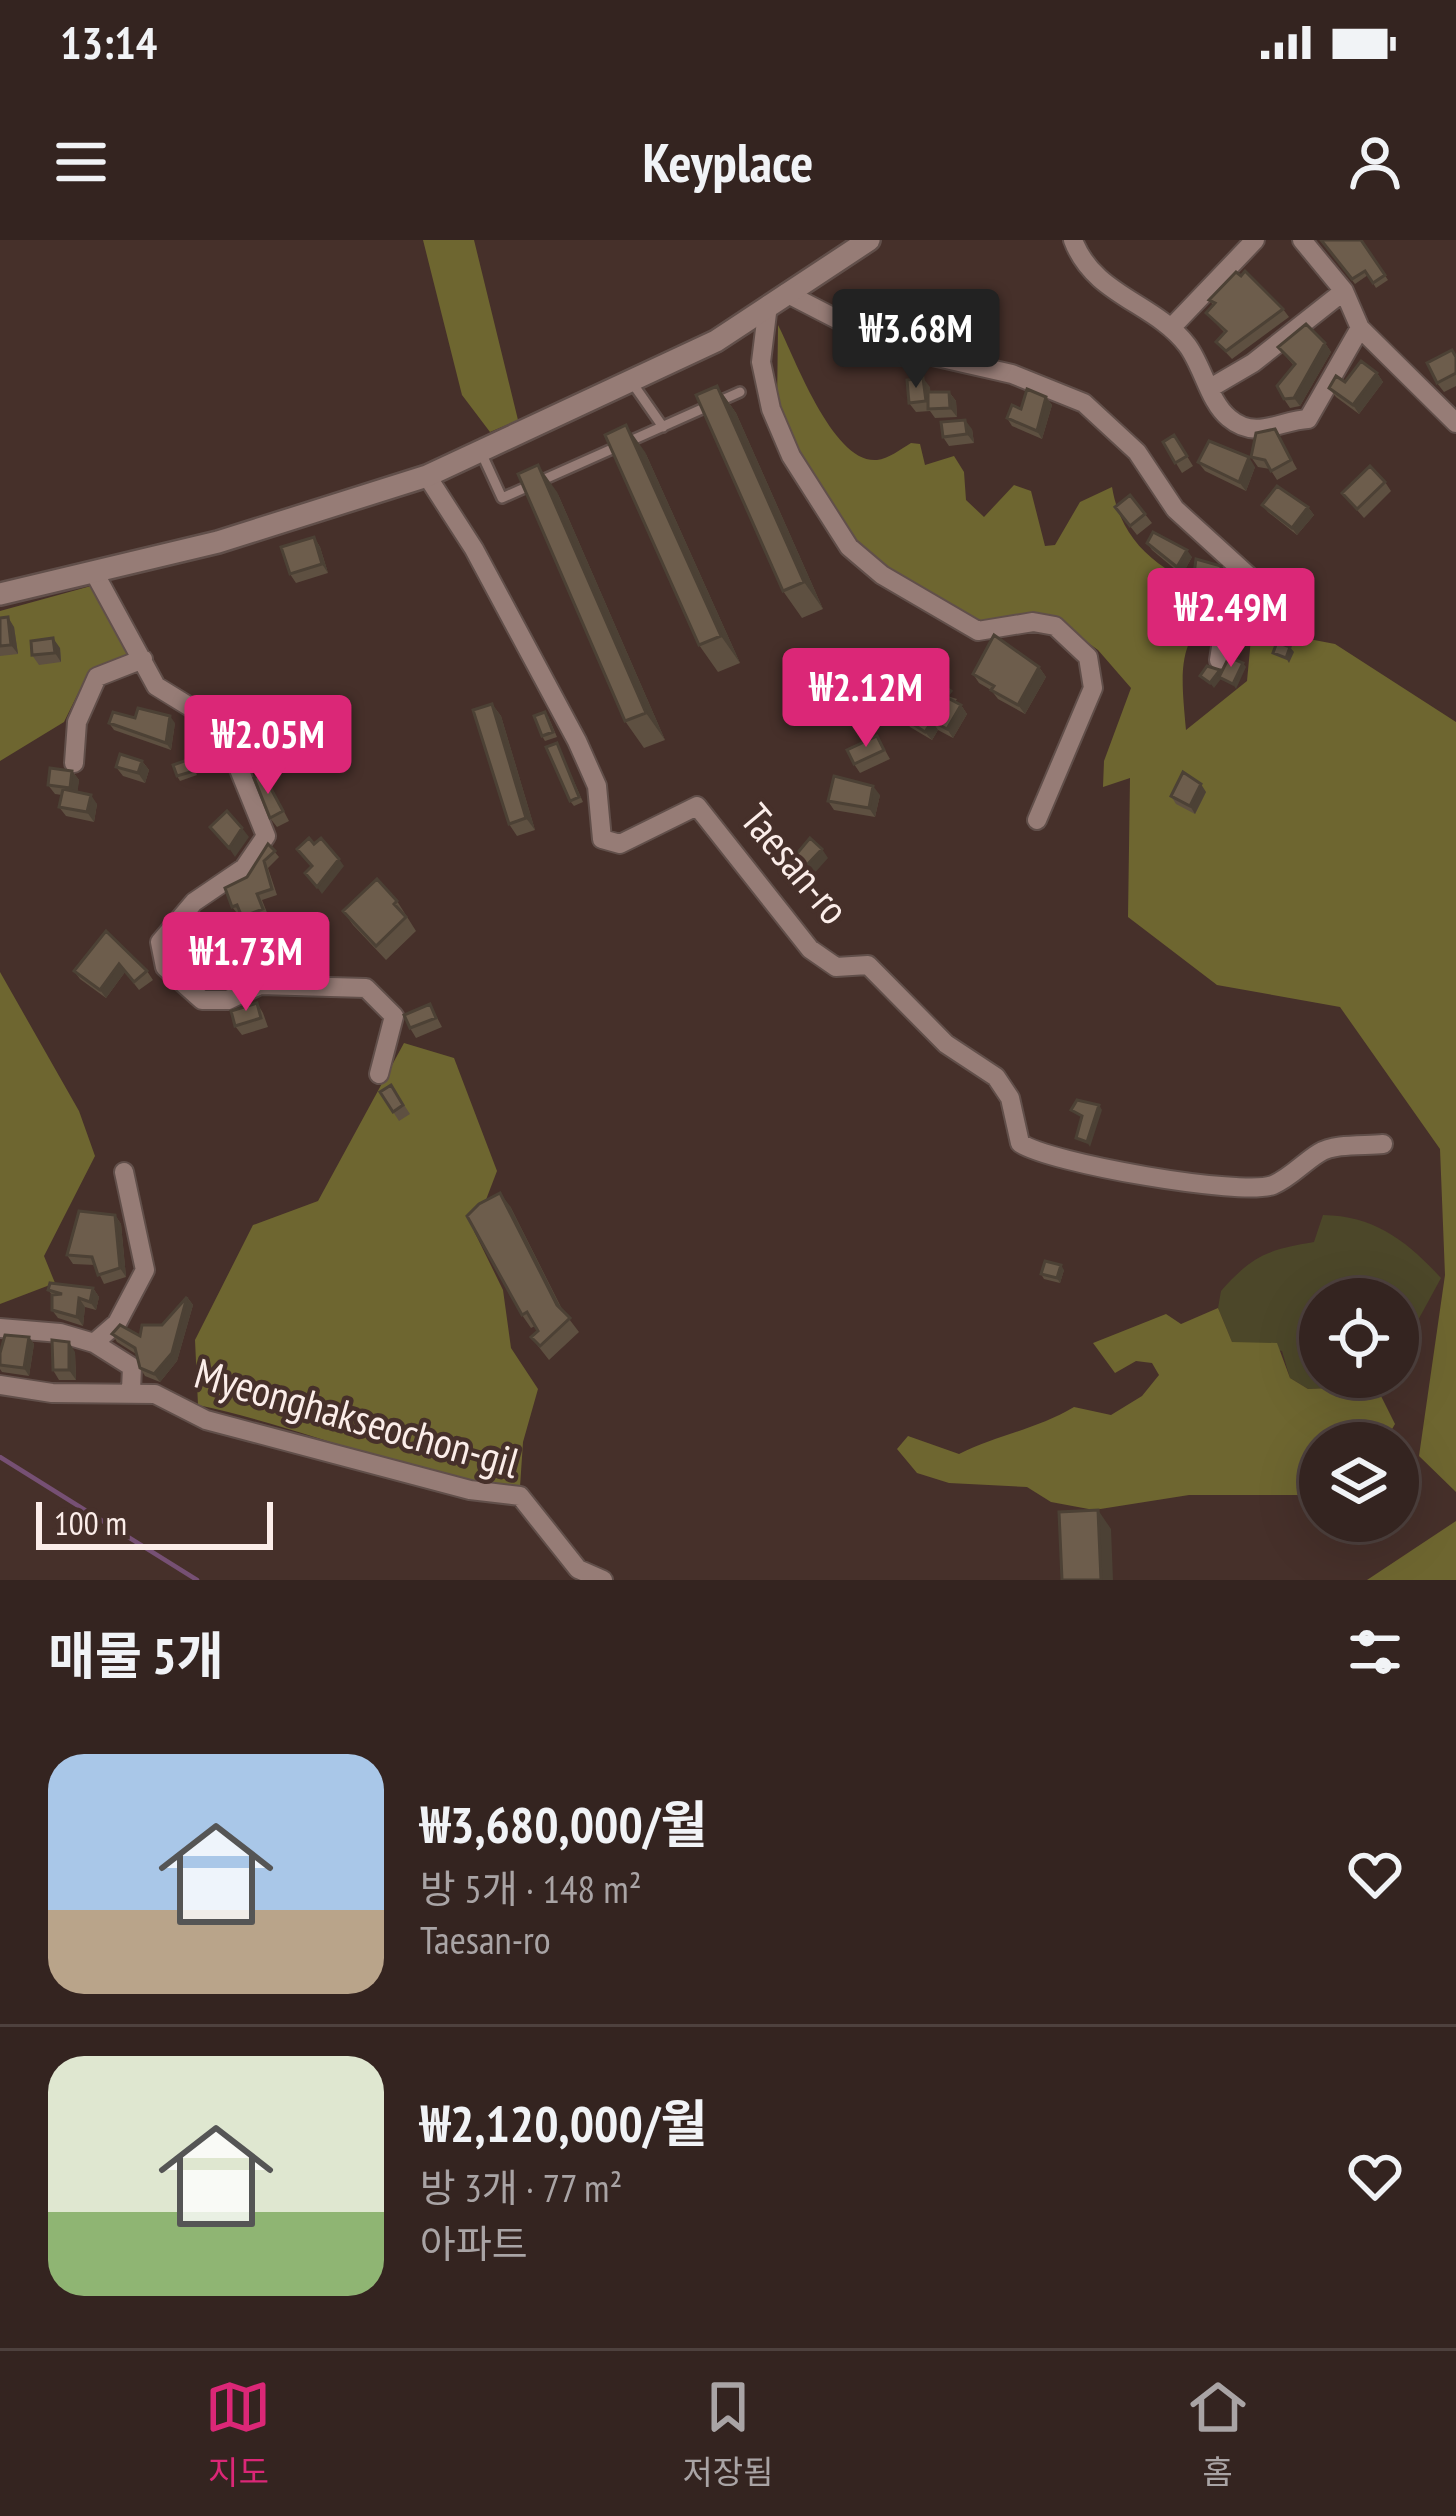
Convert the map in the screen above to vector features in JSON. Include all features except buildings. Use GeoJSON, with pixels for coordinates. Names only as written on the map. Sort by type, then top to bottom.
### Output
{"type":"FeatureCollection","features":[{"type":"Feature","properties":{"kind":"street"},"geometry":{"type":"LineString","coordinates":[[0,594],[95,574],[427,476],[633,384],[716,341],[869,240]]}},
{"type":"Feature","properties":{"kind":"street"},"geometry":{"type":"LineString","coordinates":[[1073,240],[1091,272],[1128,304],[1171,328],[1229,418],[1252,427],[1274,430],[1308,419],[1360,328]]}},
{"type":"Feature","properties":{"kind":"street"},"geometry":{"type":"LineString","coordinates":[[1171,328],[1255,240]]}},
{"type":"Feature","properties":{"kind":"street"},"geometry":{"type":"LineString","coordinates":[[1302,240],[1344,291],[1360,328],[1456,423]]}},
{"type":"Feature","properties":{"kind":"street"},"geometry":{"type":"LineString","coordinates":[[1212,387],[1253,363],[1344,291]]}},
{"type":"Feature","properties":{"kind":"street"},"geometry":{"type":"LineString","coordinates":[[777,299],[889,346],[1012,374],[1084,403],[1137,452],[1175,509],[1253,580],[1223,634],[1219,660]]}},
{"type":"Feature","properties":{"kind":"street"},"geometry":{"type":"LineString","coordinates":[[777,299],[761,362],[771,409],[791,456],[848,548],[881,575],[978,631],[1033,622],[1054,626],[1088,657],[1093,688],[1036,820]]}},
{"type":"Feature","properties":{"kind":"street","name":"Taesan-ro"},"geometry":{"type":"LineString","coordinates":[[427,476],[474,549],[577,741],[597,786],[602,838],[620,844],[698,806],[810,949],[836,967],[868,965],[946,1044],[996,1077],[1010,1098],[1020,1143],[1032,1152],[1105,1164],[1142,1178],[1207,1181],[1241,1190],[1272,1185],[1323,1149],[1383,1144]]}},
{"type":"Feature","properties":{"kind":"street"},"geometry":{"type":"LineString","coordinates":[[95,574],[157,686],[208,718],[230,747],[266,836],[244,868],[194,902],[160,942],[165,967],[202,1000],[228,1000],[260,985],[366,988],[394,1016],[379,1074]]}},
{"type":"Feature","properties":{"kind":"street"},"geometry":{"type":"LineString","coordinates":[[74,763],[77,722],[97,677],[143,659]]}},
{"type":"Feature","properties":{"kind":"street"},"geometry":{"type":"LineString","coordinates":[[0,1328],[60,1333],[94,1343],[117,1323],[145,1270],[124,1172]]}},
{"type":"Feature","properties":{"kind":"street","name":"Myeonghakseochon-gil"},"geometry":{"type":"LineString","coordinates":[[94,1343],[132,1367],[131,1390]]}},
{"type":"Feature","properties":{"kind":"street","name":"Myeonghakseochon-gil"},"geometry":{"type":"LineString","coordinates":[[0,1385],[52,1393],[131,1390],[154,1394],[206,1420],[470,1490],[520,1496],[578,1570],[603,1580]]}},
{"type":"Feature","properties":{"kind":"lane"},"geometry":{"type":"LineString","coordinates":[[633,384],[663,427]]}},
{"type":"Feature","properties":{"kind":"lane"},"geometry":{"type":"LineString","coordinates":[[480,450],[502,498],[740,392]]}},
{"type":"Feature","properties":{"kind":"shaded area"},"geometry":{"type":"Polygon","coordinates":[[[423,240],[474,240],[518,420],[490,432],[462,395],[423,240]]]}},
{"type":"Feature","properties":{"kind":"shaded area"},"geometry":{"type":"Polygon","coordinates":[[[778,325],[817,406],[845,445],[861,457],[877,460],[911,443],[920,444],[925,465],[954,456],[964,472],[966,500],[984,517],[1014,485],[1031,491],[1045,546],[1055,545],[1080,502],[1112,487],[1126,527],[1150,557],[1184,579],[1224,593],[1197,626],[1185,656],[1186,730],[1247,681],[1252,628],[1335,644],[1456,722],[1456,1492],[1419,1456],[1445,1275],[1440,1149],[1340,1007],[1217,985],[1128,917],[1130,778],[1103,787],[1104,761],[1131,688],[1098,650],[1056,620],[976,624],[857,548],[798,459],[777,408],[778,325]]]}},
{"type":"Feature","properties":{"kind":"shaded area"},"geometry":{"type":"Polygon","coordinates":[[[91,586],[137,657],[87,675],[64,722],[0,761],[0,611],[91,586]]]}},
{"type":"Feature","properties":{"kind":"shaded area"},"geometry":{"type":"Polygon","coordinates":[[[0,972],[79,1111],[95,1156],[44,1256],[55,1283],[0,1304],[0,972]]]}},
{"type":"Feature","properties":{"kind":"shaded area"},"geometry":{"type":"Polygon","coordinates":[[[404,1043],[454,1058],[497,1171],[474,1231],[503,1290],[511,1348],[538,1389],[523,1442],[520,1487],[438,1473],[198,1405],[195,1340],[253,1225],[318,1201],[404,1043]]]}},
{"type":"Feature","properties":{"kind":"shaded area"},"geometry":{"type":"Polygon","coordinates":[[[1323,1215],[1359,1220],[1389,1233],[1441,1278],[1419,1318],[1419,1278],[1299,1278],[1299,1384],[1290,1378],[1282,1351],[1232,1342],[1218,1308],[1221,1291],[1252,1262],[1314,1242],[1323,1215]]]}},
{"type":"Feature","properties":{"kind":"shaded area"},"geometry":{"type":"Polygon","coordinates":[[[1218,1308],[1232,1342],[1277,1343],[1290,1378],[1299,1384],[1299,1398],[1382,1398],[1394,1422],[1299,1422],[1299,1495],[1189,1495],[1094,1510],[1051,1502],[1027,1487],[949,1483],[917,1473],[897,1449],[908,1436],[959,1454],[1074,1407],[1111,1415],[1142,1396],[1159,1375],[1152,1363],[1136,1361],[1115,1373],[1093,1343],[1166,1314],[1181,1324],[1218,1308]]]}},
{"type":"Feature","properties":{"kind":"shaded area"},"geometry":{"type":"Polygon","coordinates":[[[1456,1521],[1456,1580],[1367,1580],[1456,1521]]]}},
{"type":"Feature","properties":{"kind":"waterway"},"geometry":{"type":"LineString","coordinates":[[0,1457],[197,1580]]}}]}
